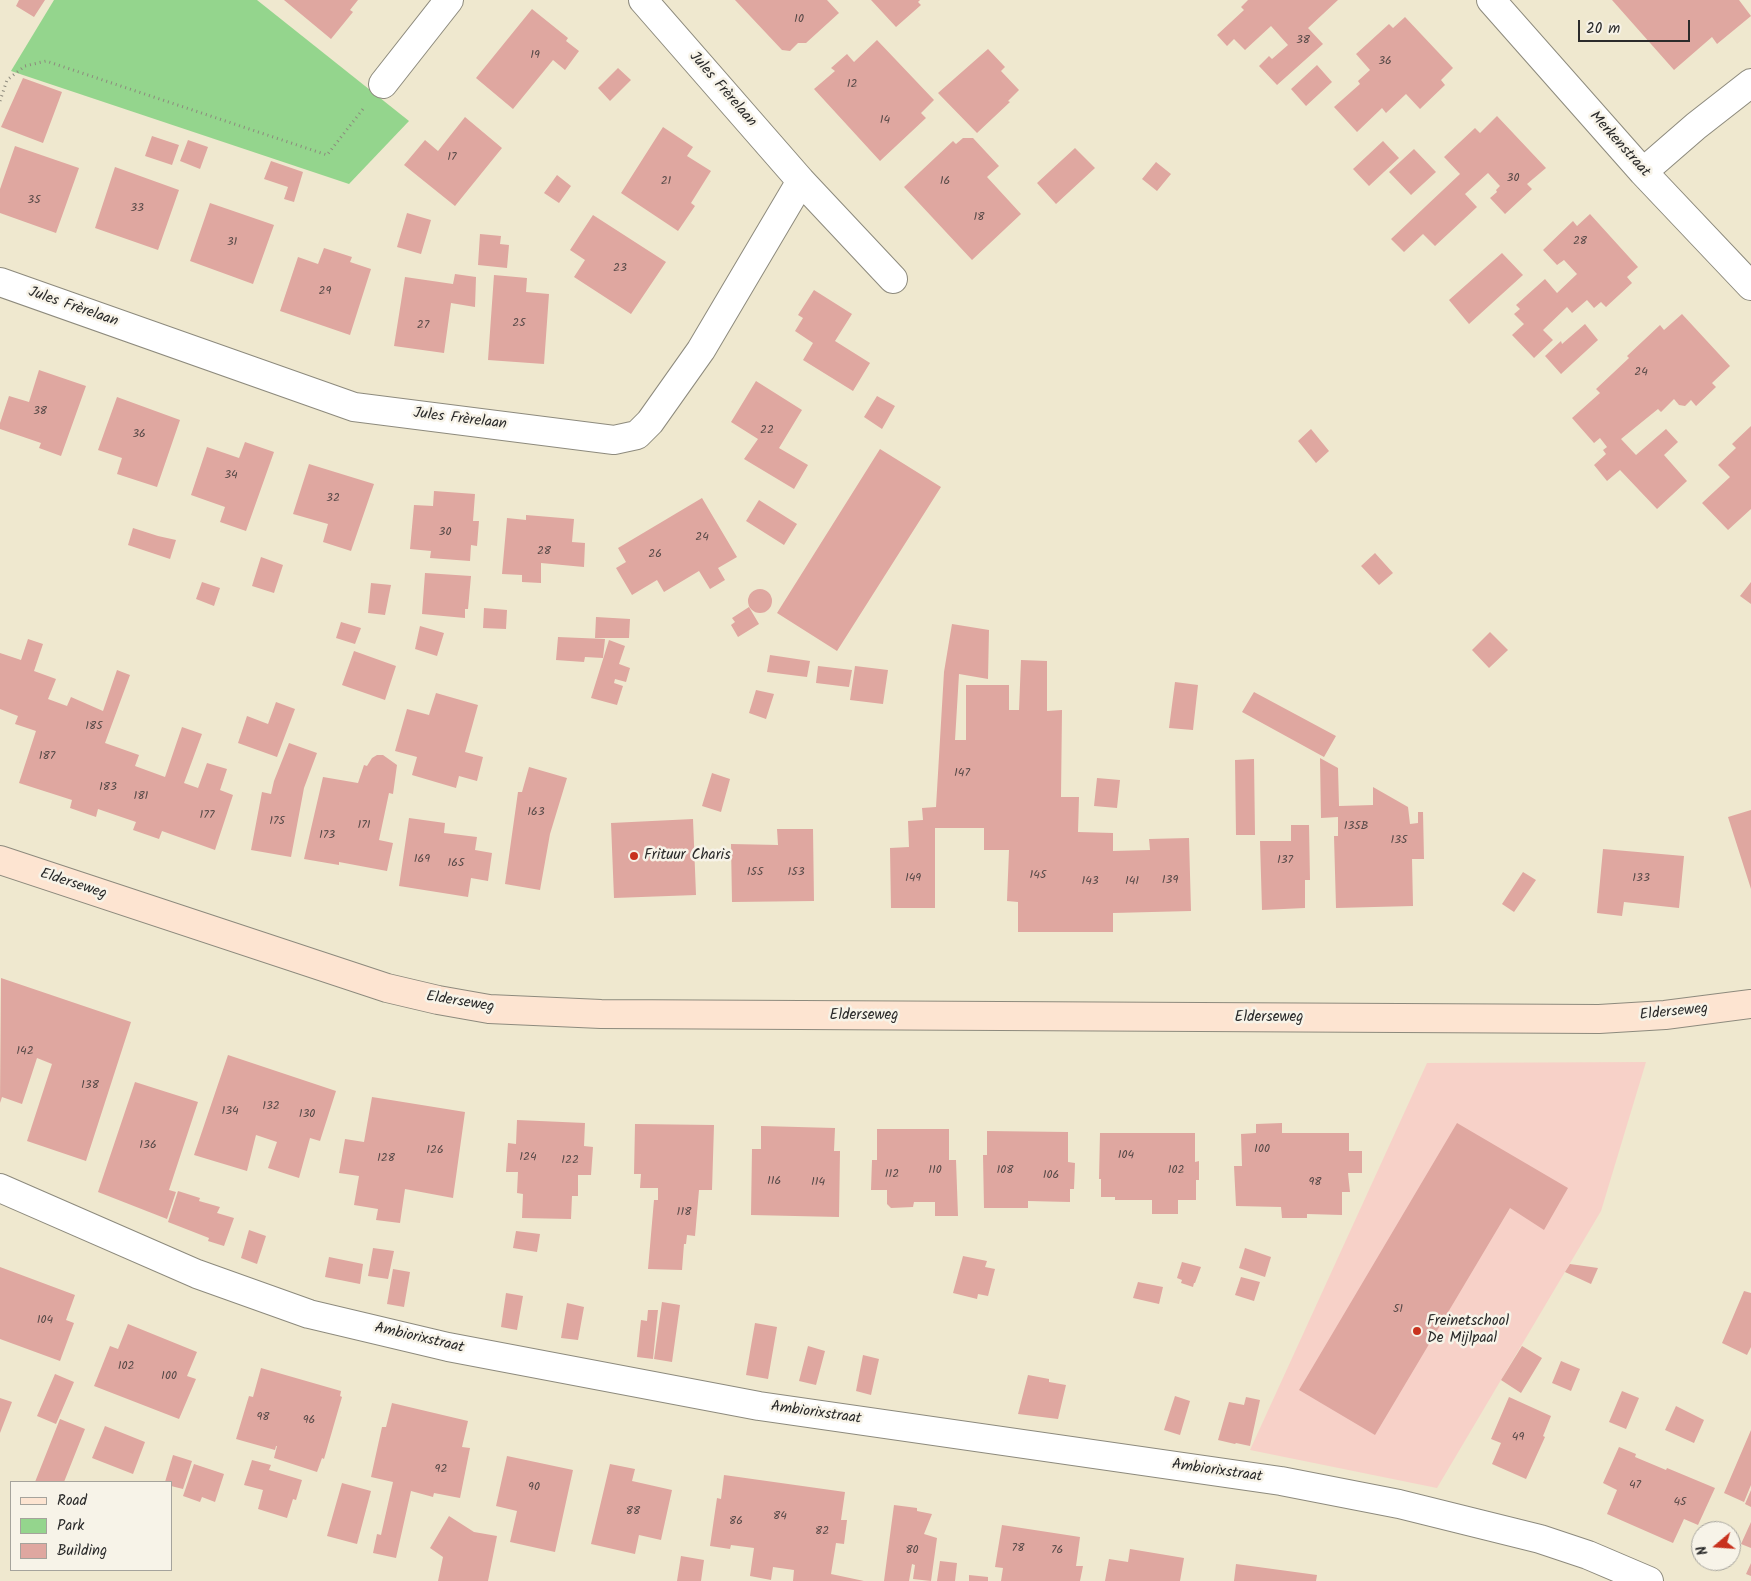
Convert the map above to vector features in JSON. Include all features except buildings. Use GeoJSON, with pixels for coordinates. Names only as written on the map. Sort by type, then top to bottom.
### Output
{"type":"FeatureCollection","features":[{"type":"Feature","properties":{"kind":"main road","name":"Elderseweg"},"geometry":{"type":"LineString","coordinates":[[0,860],[387,988],[489,1009],[601,1014],[1599,1019],[1665,1015],[1751,1004]]}},
{"type":"Feature","properties":{"kind":"street"},"geometry":{"type":"LineString","coordinates":[[382,84],[449,0]]}},
{"type":"Feature","properties":{"kind":"street","name":"Jules Frèrelaan"},"geometry":{"type":"LineString","coordinates":[[643,0],[801,181],[893,279]]}},
{"type":"Feature","properties":{"kind":"street","name":"Merkenstraat"},"geometry":{"type":"LineString","coordinates":[[1491,0],[1643,172],[1751,286]]}},
{"type":"Feature","properties":{"kind":"street"},"geometry":{"type":"LineString","coordinates":[[1643,172],[1696,126],[1751,83]]}},
{"type":"Feature","properties":{"kind":"street","name":"Jules Frèrelaan"},"geometry":{"type":"LineString","coordinates":[[0,282],[354,407],[614,440],[636,435],[650,422],[702,350],[801,181]]}},
{"type":"Feature","properties":{"kind":"street","name":"Ambiorixstraat"},"geometry":{"type":"LineString","coordinates":[[0,1188],[197,1274],[309,1314],[448,1346],[759,1406],[1281,1481],[1399,1504],[1540,1539],[1588,1555],[1649,1581]]}},
{"type":"Feature","properties":{"kind":"path"},"geometry":{"type":"LineString","coordinates":[[0,101],[7,80],[24,66],[46,61],[327,156],[382,84]]}},
{"type":"Feature","properties":{"kind":"shaded area","name":"Freinetschool De Mijlpaal"},"geometry":{"type":"Polygon","coordinates":[[[1646,1062],[1601,1211],[1437,1488],[1250,1450],[1427,1063],[1646,1062]]]}},
{"type":"Feature","properties":{"kind":"green space"},"geometry":{"type":"Polygon","coordinates":[[[54,0],[257,0],[409,121],[349,184],[11,71],[54,0]]]}},
{"type":"Feature","properties":{"kind":"place","name":"Frituur Charis"},"geometry":{"type":"Point","coordinates":[634,856]}},
{"type":"Feature","properties":{"kind":"place","name":"Freinetschool De Mijlpaal"},"geometry":{"type":"Point","coordinates":[1417,1331]}}]}
